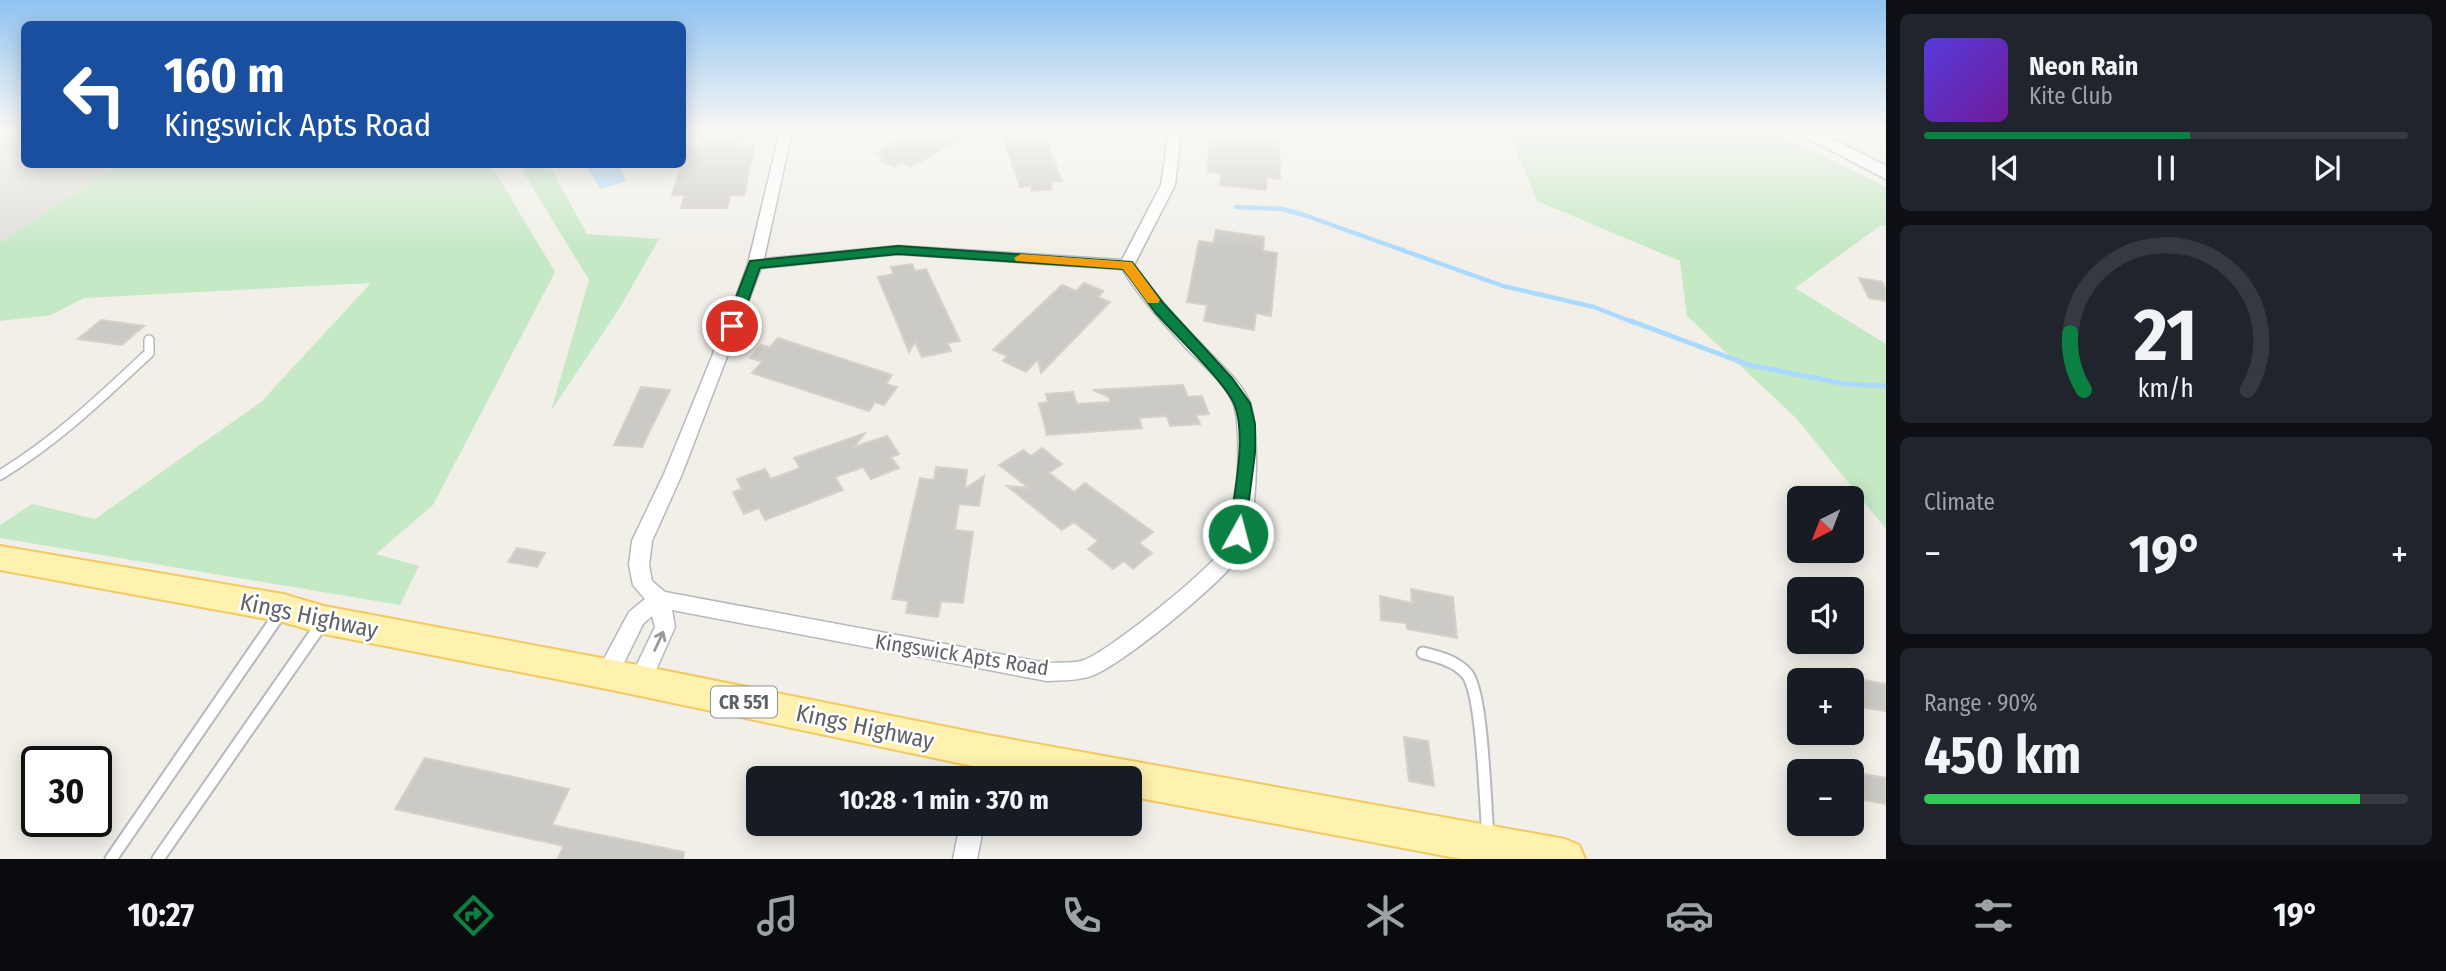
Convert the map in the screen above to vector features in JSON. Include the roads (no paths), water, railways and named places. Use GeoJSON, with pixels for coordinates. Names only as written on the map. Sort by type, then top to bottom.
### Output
{"type":"FeatureCollection","features":[{"type":"Feature","properties":{"kind":"main road","name":"Kings Highway"},"geometry":{"type":"LineString","coordinates":[[5,564],[283,608],[324,620],[623,678],[984,765],[1566,859]]}},
{"type":"Feature","properties":{"kind":"street"},"geometry":{"type":"LineString","coordinates":[[623,678],[666,628],[659,599],[643,585],[639,565],[642,541],[673,474],[755,264],[777,171]]}},
{"type":"Feature","properties":{"kind":"street"},"geometry":{"type":"LineString","coordinates":[[755,264],[898,250],[1127,265],[1168,185],[1170,171]]}},
{"type":"Feature","properties":{"kind":"street","name":"Kingswick Apts Road"},"geometry":{"type":"LineString","coordinates":[[659,599],[1046,672],[1090,668],[1130,641],[1196,587],[1236,549],[1241,519],[1247,424],[1242,403],[1227,382],[1159,307],[1127,265]]}},
{"type":"Feature","properties":{"kind":"street"},"geometry":{"type":"LineString","coordinates":[[623,678],[636,618],[659,599]]}},
{"type":"Feature","properties":{"kind":"street"},"geometry":{"type":"LineString","coordinates":[[965,859],[970,836]]}},
{"type":"Feature","properties":{"kind":"lane"},"geometry":{"type":"LineString","coordinates":[[0,475],[33,455],[110,389],[149,353],[149,340]]}},
{"type":"Feature","properties":{"kind":"lane"},"geometry":{"type":"LineString","coordinates":[[111,859],[283,608]]}},
{"type":"Feature","properties":{"kind":"lane"},"geometry":{"type":"LineString","coordinates":[[158,859],[324,620]]}},
{"type":"Feature","properties":{"kind":"lane"},"geometry":{"type":"LineString","coordinates":[[1423,653],[1455,663],[1472,679],[1489,845]]}},
{"type":"Feature","properties":{"kind":"water"},"geometry":{"type":"Polygon","coordinates":[[[589,171],[621,171],[627,181],[601,189],[589,171]]]}},
{"type":"Feature","properties":{"kind":"waterway"},"geometry":{"type":"LineString","coordinates":[[1236,207],[1282,209],[1304,215],[1503,286],[1594,307],[1635,323]]}},
{"type":"Feature","properties":{"kind":"waterway"},"geometry":{"type":"LineString","coordinates":[[1631,321],[1749,365],[1846,384],[1886,386]]}}]}
